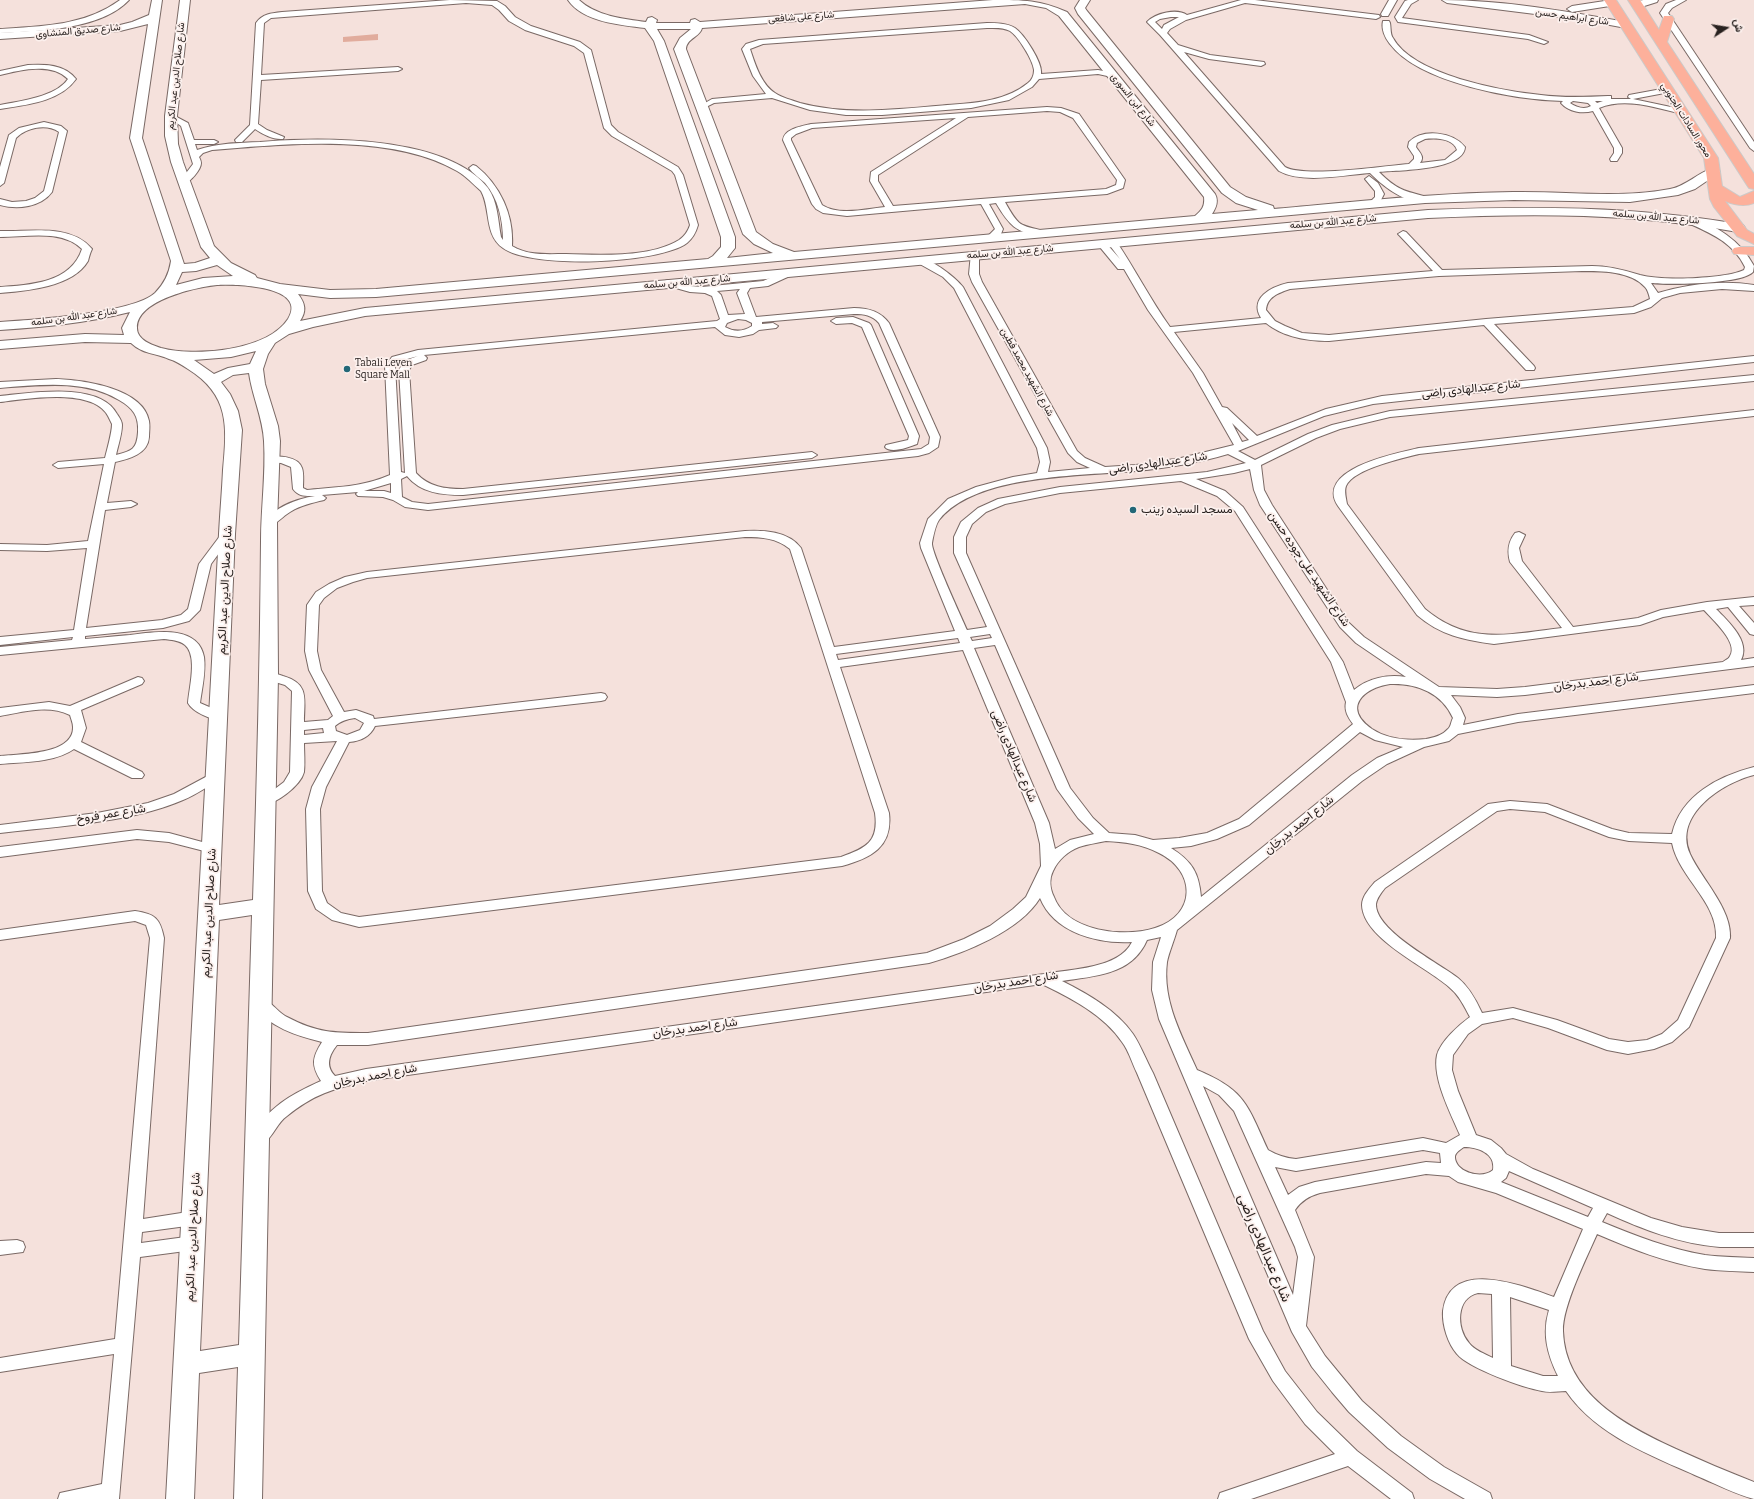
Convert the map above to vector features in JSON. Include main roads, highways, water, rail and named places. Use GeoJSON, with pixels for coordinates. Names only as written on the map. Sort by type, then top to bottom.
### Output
{"type":"FeatureCollection","features":[{"type":"Feature","properties":{"kind":"main road"},"geometry":{"type":"LineString","coordinates":[[157,0],[154,17],[142,37],[136,138],[176,256],[177,268],[171,283],[161,294]]}},
{"type":"Feature","properties":{"kind":"main road","name":"شارع على شافعى"},"geometry":{"type":"LineString","coordinates":[[572,0],[578,6],[592,13],[653,22],[743,21],[1030,0]]}},
{"type":"Feature","properties":{"kind":"main road","name":"شارع على شافعى"},"geometry":{"type":"LineString","coordinates":[[695,22],[938,0]]}},
{"type":"Feature","properties":{"kind":"main road","name":"شارع ابن السورى"},"geometry":{"type":"LineString","coordinates":[[1030,0],[1058,10],[1063,14],[1210,197],[1210,206],[1208,211],[1199,219]]}},
{"type":"Feature","properties":{"kind":"main road","name":"شارع ابن السورى"},"geometry":{"type":"LineString","coordinates":[[1085,0],[1080,8],[1082,12],[1226,190],[1232,195],[1252,205],[1280,212]]}},
{"type":"Feature","properties":{"kind":"main road","name":"شارع ابراهيم حسن"},"geometry":{"type":"LineString","coordinates":[[1447,0],[1583,17],[1626,25]]}},
{"type":"Feature","properties":{"kind":"main road","name":"شارع ابراهيم حسن"},"geometry":{"type":"LineString","coordinates":[[1492,0],[1561,8],[1587,7],[1611,2]]}},
{"type":"Feature","properties":{"kind":"main road"},"geometry":{"type":"LineString","coordinates":[[1636,2],[1653,0]]}},
{"type":"Feature","properties":{"kind":"main road","name":"شارع صلاح الدين عبد الكريم"},"geometry":{"type":"LineString","coordinates":[[188,2],[169,131],[171,143],[208,246],[218,260],[227,267],[243,276],[263,283]]}},
{"type":"Feature","properties":{"kind":"main road","name":"محور السادات الجنوبي"},"geometry":{"type":"LineString","coordinates":[[1611,2],[1711,158],[1717,199],[1721,207],[1745,219],[1754,240]]}},
{"type":"Feature","properties":{"kind":"main road","name":"محور السادات الجنوبي"},"geometry":{"type":"LineString","coordinates":[[1636,2],[1754,185]]}},
{"type":"Feature","properties":{"kind":"main road","name":"شارع على شافعى"},"geometry":{"type":"LineString","coordinates":[[601,5],[653,22]]}},
{"type":"Feature","properties":{"kind":"main road","name":"شارع صديق المنشاوى"},"geometry":{"type":"LineString","coordinates":[[0,44],[122,32],[135,24],[154,17]]}},
{"type":"Feature","properties":{"kind":"main road"},"geometry":{"type":"LineString","coordinates":[[1662,41],[1668,19]]}},
{"type":"Feature","properties":{"kind":"main road"},"geometry":{"type":"LineString","coordinates":[[653,22],[728,236],[728,248],[718,259],[710,264]]}},
{"type":"Feature","properties":{"kind":"main road"},"geometry":{"type":"LineString","coordinates":[[695,22],[697,30],[685,38],[680,45],[680,49],[750,234],[757,241],[767,247],[796,256]]}},
{"type":"Feature","properties":{"kind":"main road","name":"شارع صديق المنشاوى"},"geometry":{"type":"LineString","coordinates":[[0,36],[122,32],[142,37]]}},
{"type":"Feature","properties":{"kind":"main road"},"geometry":{"type":"LineString","coordinates":[[1099,58],[1114,53]]}},
{"type":"Feature","properties":{"kind":"main road"},"geometry":{"type":"LineString","coordinates":[[1157,131],[1176,129]]}},
{"type":"Feature","properties":{"kind":"main road","name":"شارع عبد الله بن سلمه"},"geometry":{"type":"LineString","coordinates":[[279,288],[303,292],[376,294],[1425,199],[1514,196],[1630,198],[1674,192],[1691,186],[1714,172]]}},
{"type":"Feature","properties":{"kind":"main road"},"geometry":{"type":"LineString","coordinates":[[1716,189],[1728,198],[1740,201],[1750,200],[1754,195]]}},
{"type":"Feature","properties":{"kind":"main road"},"geometry":{"type":"LineString","coordinates":[[1630,198],[1645,204],[1648,208],[1647,211],[1641,213]]}},
{"type":"Feature","properties":{"kind":"main road","name":"شارع عبد الله بن سلمه"},"geometry":{"type":"LineString","coordinates":[[173,355],[214,355],[234,352],[310,323],[365,312],[1428,214],[1513,211],[1641,213],[1686,218],[1745,219]]}},
{"type":"Feature","properties":{"kind":"main road"},"geometry":{"type":"LineString","coordinates":[[821,254],[827,269]]}},
{"type":"Feature","properties":{"kind":"main road"},"geometry":{"type":"LineString","coordinates":[[177,268],[196,267],[218,260]]}},
{"type":"Feature","properties":{"kind":"main road"},"geometry":{"type":"LineString","coordinates":[[173,355],[142,346],[133,339],[129,330],[130,321],[136,312],[146,302],[161,294],[201,283],[244,280],[263,283],[279,288],[290,294],[297,302],[298,312],[294,322],[277,335],[261,354],[256,369],[258,384],[270,426],[272,441],[269,523],[269,676],[248,1499]]}},
{"type":"Feature","properties":{"kind":"main road"},"geometry":{"type":"LineString","coordinates":[[343,316],[335,311],[334,304],[338,299],[346,294]]}},
{"type":"Feature","properties":{"kind":"main road","name":"شارع عبد الله بن سلمه"},"geometry":{"type":"LineString","coordinates":[[0,326],[56,322],[93,316],[146,302]]}},
{"type":"Feature","properties":{"kind":"main road"},"geometry":{"type":"LineString","coordinates":[[56,322],[69,324],[72,329],[66,336],[56,340]]}},
{"type":"Feature","properties":{"kind":"main road","name":"شارع عبد الله بن سلمه"},"geometry":{"type":"LineString","coordinates":[[0,345],[85,338],[133,339]]}},
{"type":"Feature","properties":{"kind":"main road","name":"شارع صلاح الدين عبد الكريم"},"geometry":{"type":"LineString","coordinates":[[173,355],[194,366],[213,382],[223,394],[230,411],[234,430],[227,534],[180,1499]]}},
{"type":"Feature","properties":{"kind":"main road"},"geometry":{"type":"LineString","coordinates":[[213,382],[227,372],[242,369],[256,369]]}},
{"type":"Feature","properties":{"kind":"main road"},"geometry":{"type":"LineString","coordinates":[[209,914],[263,906]]}},
{"type":"Feature","properties":{"kind":"main road"},"geometry":{"type":"LineString","coordinates":[[187,1364],[252,1354]]}},
{"type":"Feature","properties":{"kind":"place","name":"Tabali Leven Square Mall"},"geometry":{"type":"Point","coordinates":[347,369]}},
{"type":"Feature","properties":{"kind":"place","name":"مسجد السيده زينب"},"geometry":{"type":"Point","coordinates":[1133,510]}}]}
